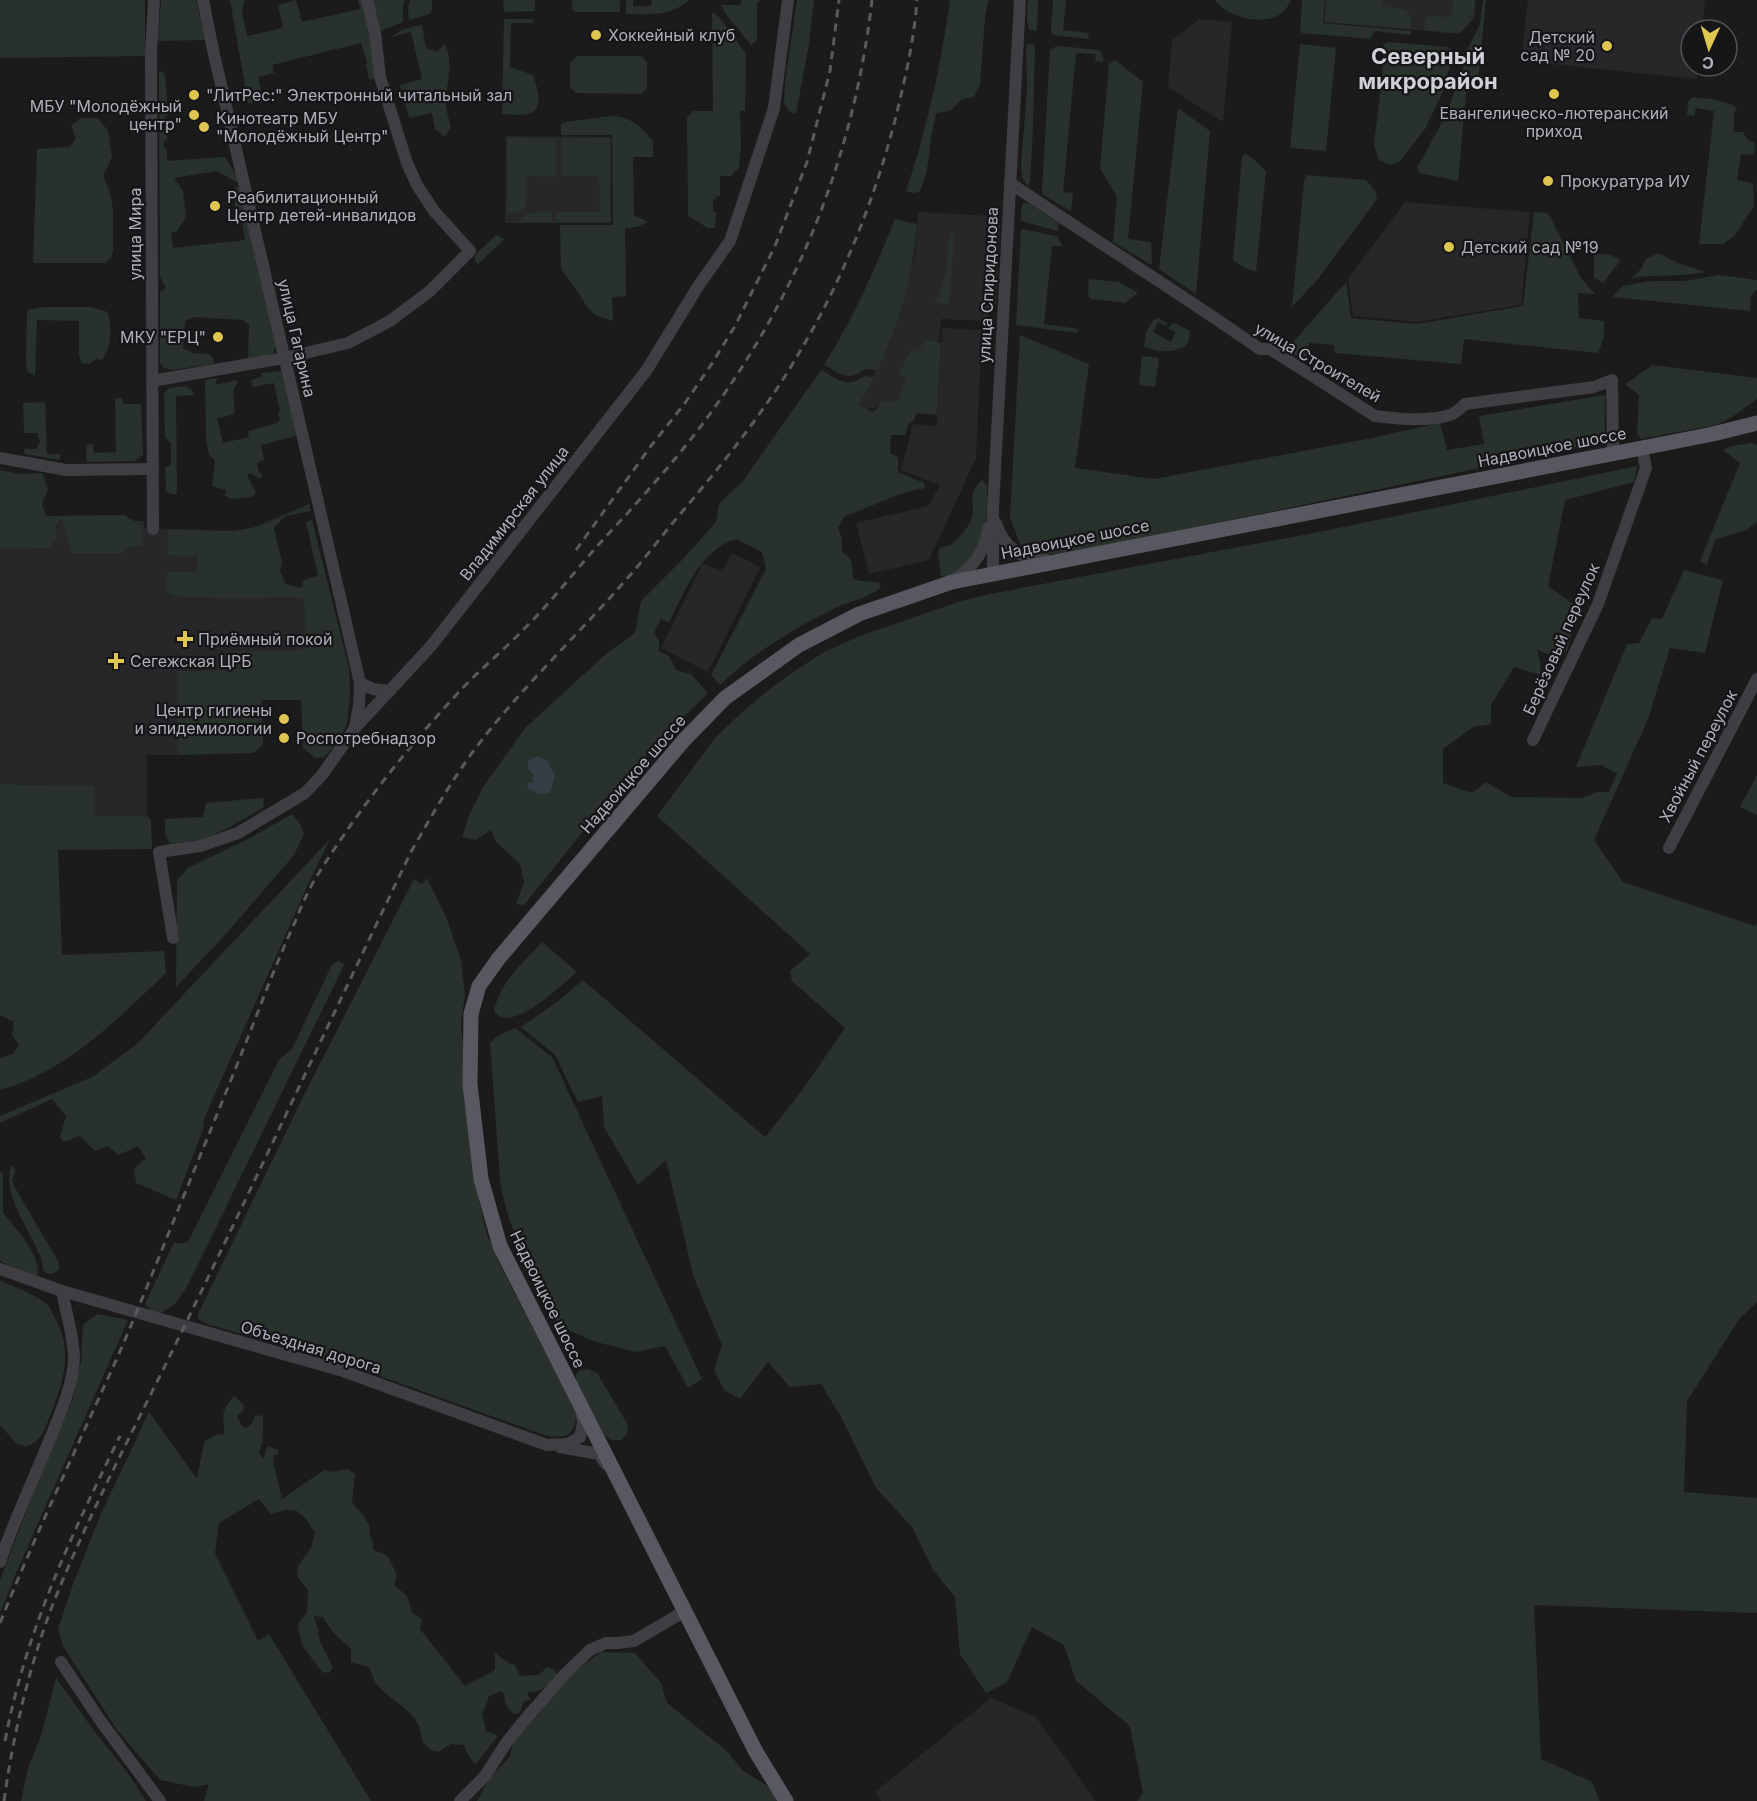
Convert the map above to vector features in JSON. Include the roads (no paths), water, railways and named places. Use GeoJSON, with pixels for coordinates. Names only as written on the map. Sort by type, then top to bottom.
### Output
{"type":"FeatureCollection","features":[{"type":"Feature","properties":{"kind":"main road"},"geometry":{"type":"LineString","coordinates":[[1713,434],[1757,423]]}},
{"type":"Feature","properties":{"kind":"main road"},"geometry":{"type":"LineString","coordinates":[[1713,434],[1757,430]]}},
{"type":"Feature","properties":{"kind":"main road","name":"Надвоицкое шоссе"},"geometry":{"type":"LineString","coordinates":[[786,1801],[756,1752],[500,1246],[481,1179],[470,1084],[471,1014],[479,986],[499,958],[684,740],[725,698],[799,645],[859,614],[952,582],[993,573],[1713,434]]}},
{"type":"Feature","properties":{"kind":"street","name":"улица Мира"},"geometry":{"type":"LineString","coordinates":[[153,0],[153,528]]}},
{"type":"Feature","properties":{"kind":"street","name":"улица Гагарина"},"geometry":{"type":"LineString","coordinates":[[203,0],[360,683],[355,728]]}},
{"type":"Feature","properties":{"kind":"street"},"geometry":{"type":"LineString","coordinates":[[152,381],[284,358],[348,343],[390,321],[430,291],[470,250],[434,211],[417,185],[407,163],[380,77],[375,33],[367,0]]}},
{"type":"Feature","properties":{"kind":"street","name":"Владимирская улица"},"geometry":{"type":"LineString","coordinates":[[173,938],[159,852],[200,846],[238,833],[305,793],[322,775],[355,728],[430,646],[646,371],[699,285],[730,241],[774,108],[788,0]]}},
{"type":"Feature","properties":{"kind":"street","name":"улица Спиридонова"},"geometry":{"type":"LineString","coordinates":[[993,573],[993,508],[1020,0]]}},
{"type":"Feature","properties":{"kind":"street","name":"улица Строителей"},"geometry":{"type":"LineString","coordinates":[[1010,183],[1155,277],[1260,350],[1270,349],[1375,416],[1413,419],[1452,415],[1465,404],[1594,387],[1612,380],[1613,453]]}},
{"type":"Feature","properties":{"kind":"street","name":"Берёзовый переулок"},"geometry":{"type":"LineString","coordinates":[[1533,740],[1598,604],[1646,468],[1642,448]]}},
{"type":"Feature","properties":{"kind":"street"},"geometry":{"type":"LineString","coordinates":[[0,458],[66,470],[153,469]]}},
{"type":"Feature","properties":{"kind":"street"},"geometry":{"type":"LineString","coordinates":[[993,508],[999,530],[1010,549],[1034,560],[1064,560]]}},
{"type":"Feature","properties":{"kind":"street"},"geometry":{"type":"LineString","coordinates":[[952,582],[967,571],[980,555],[988,533],[993,508]]}},
{"type":"Feature","properties":{"kind":"street","name":"Хвойный переулок"},"geometry":{"type":"LineString","coordinates":[[1669,848],[1757,679]]}},
{"type":"Feature","properties":{"kind":"street"},"geometry":{"type":"LineString","coordinates":[[360,683],[374,689],[390,691]]}},
{"type":"Feature","properties":{"kind":"street","name":"Объездная дорога"},"geometry":{"type":"LineString","coordinates":[[0,1269],[62,1291],[344,1371],[547,1444],[568,1444],[580,1437],[583,1423],[581,1406]]}},
{"type":"Feature","properties":{"kind":"street"},"geometry":{"type":"LineString","coordinates":[[0,1562],[13,1523],[60,1413],[72,1374],[73,1347],[62,1291]]}},
{"type":"Feature","properties":{"kind":"street"},"geometry":{"type":"LineString","coordinates":[[547,1444],[598,1454],[621,1484]]}},
{"type":"Feature","properties":{"kind":"street"},"geometry":{"type":"LineString","coordinates":[[460,1801],[484,1776],[527,1717],[569,1669],[590,1650],[606,1643],[634,1641],[686,1611]]}},
{"type":"Feature","properties":{"kind":"street"},"geometry":{"type":"LineString","coordinates":[[61,1662],[102,1723],[160,1801]]}},
{"type":"Feature","properties":{"kind":"railway"},"geometry":{"type":"LineString","coordinates":[[576,550],[711,365],[735,326],[775,246],[807,162],[830,71],[839,0]]}},
{"type":"Feature","properties":{"kind":"railway"},"geometry":{"type":"LineString","coordinates":[[0,1623],[126,1337],[275,969],[312,884],[364,806],[419,737],[466,685],[535,618],[654,484],[692,438],[737,374],[794,274],[836,169],[863,58],[872,0]]}},
{"type":"Feature","properties":{"kind":"railway"},"geometry":{"type":"LineString","coordinates":[[4,1801],[28,1680],[51,1609],[66,1573],[411,852],[451,784],[478,745],[531,682],[631,574],[713,474],[759,415],[799,353],[842,271],[876,184],[905,78],[917,0]]}},
{"type":"Feature","properties":{"kind":"railway"},"geometry":{"type":"LineString","coordinates":[[5,1741],[25,1661],[52,1584],[84,1510],[120,1436]]}},
{"type":"Feature","properties":{"kind":"place","name":"Хоккейный клуб"},"geometry":{"type":"Point","coordinates":[596,35]}},
{"type":"Feature","properties":{"kind":"place","name":"Детский сад № 20"},"geometry":{"type":"Point","coordinates":[1607,46]}},
{"type":"Feature","properties":{"kind":"place","name":"Евангелическо-лютеранский приход"},"geometry":{"type":"Point","coordinates":[1554,94]}},
{"type":"Feature","properties":{"kind":"place","name":"\"ЛитРес:\" Электронный читальный зал"},"geometry":{"type":"Point","coordinates":[194,95]}},
{"type":"Feature","properties":{"kind":"place","name":"МБУ \"Молодёжный центр\""},"geometry":{"type":"Point","coordinates":[194,115]}},
{"type":"Feature","properties":{"kind":"place","name":"Кинотеатр МБУ \"Молодёжный Центр\""},"geometry":{"type":"Point","coordinates":[204,127]}},
{"type":"Feature","properties":{"kind":"place","name":"Прокуратура ИУ"},"geometry":{"type":"Point","coordinates":[1548,181]}},
{"type":"Feature","properties":{"kind":"place","name":"Реабилитационный Центр детей-инвалидов"},"geometry":{"type":"Point","coordinates":[215,206]}},
{"type":"Feature","properties":{"kind":"place","name":"Детский сад №19"},"geometry":{"type":"Point","coordinates":[1449,247]}},
{"type":"Feature","properties":{"kind":"place","name":"МКУ \"ЕРЦ\""},"geometry":{"type":"Point","coordinates":[218,337]}},
{"type":"Feature","properties":{"kind":"place","name":"Приёмный покой"},"geometry":{"type":"Point","coordinates":[185,639]}},
{"type":"Feature","properties":{"kind":"place","name":"Сегежская ЦРБ"},"geometry":{"type":"Point","coordinates":[116,661]}},
{"type":"Feature","properties":{"kind":"place","name":"Центр гигиены и эпидемиологии"},"geometry":{"type":"Point","coordinates":[284,719]}},
{"type":"Feature","properties":{"kind":"place","name":"Роспотребнадзор"},"geometry":{"type":"Point","coordinates":[284,738]}},
{"type":"Feature","properties":{"kind":"district","name":"Северный микрорайон"},"geometry":{"type":"Point","coordinates":[1428,68]}}]}
